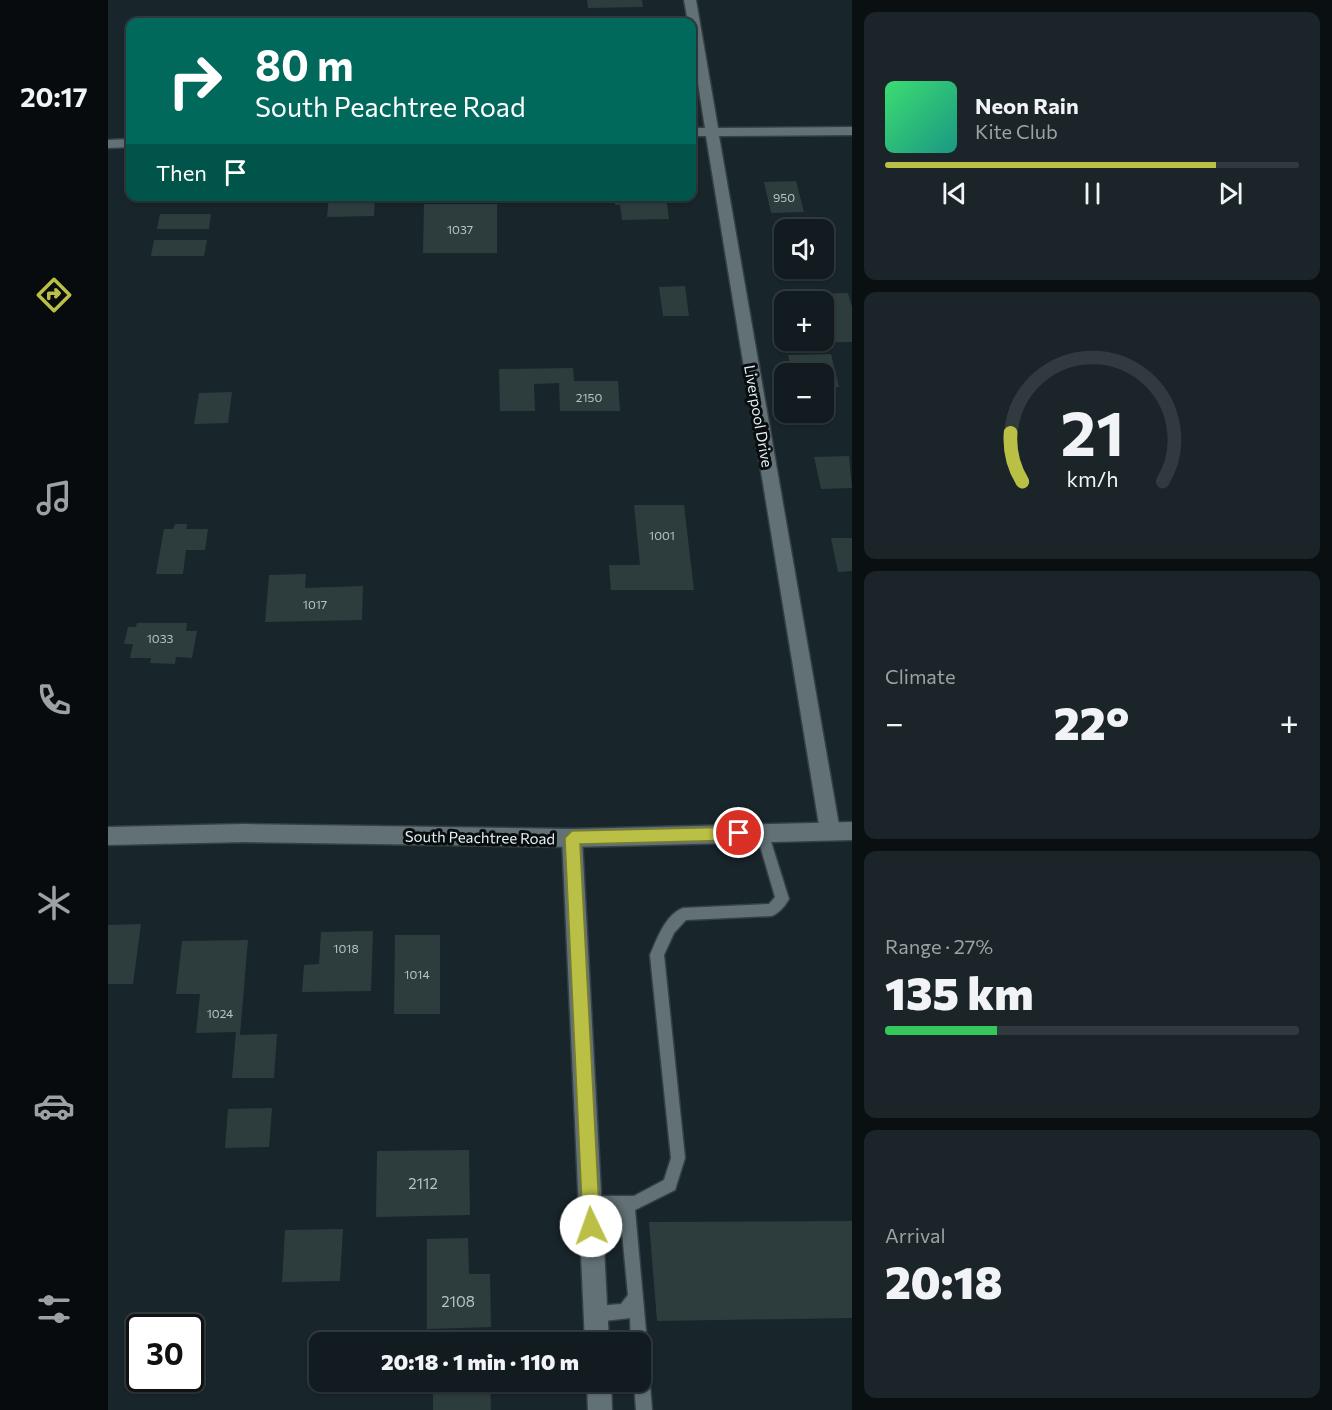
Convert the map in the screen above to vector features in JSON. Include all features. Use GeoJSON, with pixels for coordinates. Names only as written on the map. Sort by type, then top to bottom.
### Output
{"type":"FeatureCollection","features":[{"type":"Feature","properties":{"kind":"street","name":"Liverpool Drive"},"geometry":{"type":"LineString","coordinates":[[690,0],[693,18]]}},
{"type":"Feature","properties":{"kind":"street","name":"Liverpool Drive"},"geometry":{"type":"LineString","coordinates":[[696,39],[830,831]]}},
{"type":"Feature","properties":{"kind":"street"},"geometry":{"type":"LineString","coordinates":[[696,132],[852,130]]}},
{"type":"Feature","properties":{"kind":"street"},"geometry":{"type":"LineString","coordinates":[[108,144],[126,143]]}},
{"type":"Feature","properties":{"kind":"street","name":"South Peachtree Road"},"geometry":{"type":"LineString","coordinates":[[108,836],[244,833],[572,838],[852,831]]}},
{"type":"Feature","properties":{"kind":"street"},"geometry":{"type":"LineString","coordinates":[[572,838],[597,1332]]}},
{"type":"Feature","properties":{"kind":"street"},"geometry":{"type":"LineString","coordinates":[[599,1392],[600,1410]]}},
{"type":"Feature","properties":{"kind":"lane"},"geometry":{"type":"LineString","coordinates":[[590,1204],[635,1203],[670,1185],[678,1158],[657,955],[669,929],[683,914],[772,910],[782,899],[762,832]]}},
{"type":"Feature","properties":{"kind":"lane"},"geometry":{"type":"LineString","coordinates":[[627,1204],[638,1332]]}},
{"type":"Feature","properties":{"kind":"lane"},"geometry":{"type":"LineString","coordinates":[[596,1314],[625,1312],[636,1297]]}},
{"type":"Feature","properties":{"kind":"lane"},"geometry":{"type":"LineString","coordinates":[[643,1392],[644,1410]]}},
{"type":"Feature","properties":{"kind":"building"},"geometry":{"type":"Polygon","coordinates":[[[587,0],[642,0],[643,7],[588,8],[587,0]]]}},
{"type":"Feature","properties":{"kind":"building"},"geometry":{"type":"Polygon","coordinates":[[[796,181],[804,212],[771,213],[764,182],[796,181]]]}},
{"type":"Feature","properties":{"kind":"building"},"geometry":{"type":"Polygon","coordinates":[[[329,201],[375,201],[374,216],[327,217],[329,201]]]}},
{"type":"Feature","properties":{"kind":"building"},"geometry":{"type":"Polygon","coordinates":[[[615,201],[667,201],[669,219],[622,220],[620,205],[615,205],[615,201]]]}},
{"type":"Feature","properties":{"kind":"building"},"geometry":{"type":"Polygon","coordinates":[[[424,204],[497,204],[497,253],[423,253],[424,204]]]}},
{"type":"Feature","properties":{"kind":"building"},"geometry":{"type":"Polygon","coordinates":[[[160,214],[211,214],[209,229],[157,229],[160,214]]]}},
{"type":"Feature","properties":{"kind":"building"},"geometry":{"type":"Polygon","coordinates":[[[154,240],[207,240],[204,256],[151,256],[154,240]]]}},
{"type":"Feature","properties":{"kind":"building"},"geometry":{"type":"Polygon","coordinates":[[[685,286],[689,316],[663,316],[659,287],[685,286]]]}},
{"type":"Feature","properties":{"kind":"building"},"geometry":{"type":"Polygon","coordinates":[[[834,293],[848,293],[852,307],[852,342],[834,342],[834,293]]]}},
{"type":"Feature","properties":{"kind":"building"},"geometry":{"type":"Polygon","coordinates":[[[831,354],[833,363],[790,363],[788,355],[831,354]]]}},
{"type":"Feature","properties":{"kind":"building"},"geometry":{"type":"Polygon","coordinates":[[[834,366],[839,387],[834,387],[834,366]]]}},
{"type":"Feature","properties":{"kind":"building"},"geometry":{"type":"Polygon","coordinates":[[[573,368],[574,381],[618,381],[620,411],[560,411],[559,383],[534,384],[535,411],[500,411],[499,369],[573,368]]]}},
{"type":"Feature","properties":{"kind":"building"},"geometry":{"type":"Polygon","coordinates":[[[232,392],[228,423],[194,424],[199,393],[232,392]]]}},
{"type":"Feature","properties":{"kind":"building"},"geometry":{"type":"Polygon","coordinates":[[[849,456],[852,488],[821,489],[814,457],[849,456]]]}},
{"type":"Feature","properties":{"kind":"building"},"geometry":{"type":"Polygon","coordinates":[[[634,505],[684,505],[694,590],[611,590],[609,565],[640,565],[634,505]]]}},
{"type":"Feature","properties":{"kind":"building"},"geometry":{"type":"Polygon","coordinates":[[[175,524],[187,524],[186,529],[208,529],[205,550],[186,550],[183,574],[156,574],[164,529],[173,529],[175,524]]]}},
{"type":"Feature","properties":{"kind":"building"},"geometry":{"type":"Polygon","coordinates":[[[831,538],[852,538],[852,571],[838,572],[831,538]]]}},
{"type":"Feature","properties":{"kind":"building"},"geometry":{"type":"Polygon","coordinates":[[[306,574],[305,588],[363,586],[362,620],[265,622],[269,575],[306,574]]]}},
{"type":"Feature","properties":{"kind":"building"},"geometry":{"type":"Polygon","coordinates":[[[137,623],[187,623],[186,631],[197,631],[192,658],[176,657],[175,664],[150,663],[151,658],[130,658],[133,644],[124,644],[128,627],[136,627],[137,623]]]}},
{"type":"Feature","properties":{"kind":"building"},"geometry":{"type":"Polygon","coordinates":[[[141,924],[133,984],[108,984],[108,925],[141,924]]]}},
{"type":"Feature","properties":{"kind":"building"},"geometry":{"type":"Polygon","coordinates":[[[373,931],[371,991],[302,992],[304,965],[319,964],[321,932],[373,931]]]}},
{"type":"Feature","properties":{"kind":"building"},"geometry":{"type":"Polygon","coordinates":[[[395,935],[440,935],[440,1014],[394,1014],[395,935]]]}},
{"type":"Feature","properties":{"kind":"building"},"geometry":{"type":"Polygon","coordinates":[[[248,940],[240,1035],[277,1034],[274,1078],[232,1078],[236,1032],[196,1033],[200,994],[176,994],[182,941],[248,940]]]}},
{"type":"Feature","properties":{"kind":"building"},"geometry":{"type":"Polygon","coordinates":[[[272,1108],[269,1147],[225,1148],[228,1109],[272,1108]]]}},
{"type":"Feature","properties":{"kind":"building"},"geometry":{"type":"Polygon","coordinates":[[[469,1150],[470,1215],[376,1217],[377,1151],[469,1150]]]}},
{"type":"Feature","properties":{"kind":"building"},"geometry":{"type":"Polygon","coordinates":[[[852,1221],[852,1318],[657,1321],[649,1222],[852,1221]]]}},
{"type":"Feature","properties":{"kind":"building"},"geometry":{"type":"Polygon","coordinates":[[[343,1229],[340,1281],[282,1282],[285,1230],[343,1229]]]}},
{"type":"Feature","properties":{"kind":"building"},"geometry":{"type":"Polygon","coordinates":[[[468,1238],[469,1274],[490,1274],[491,1327],[427,1329],[427,1239],[468,1238]]]}},
{"type":"Feature","properties":{"kind":"building"},"geometry":{"type":"Polygon","coordinates":[[[433,1392],[490,1392],[491,1410],[433,1410],[433,1392]]]}},
{"type":"Feature","properties":{"kind":"route"},"geometry":{"type":"LineString","coordinates":[[591,1226],[572,838],[739,833]]}}]}
